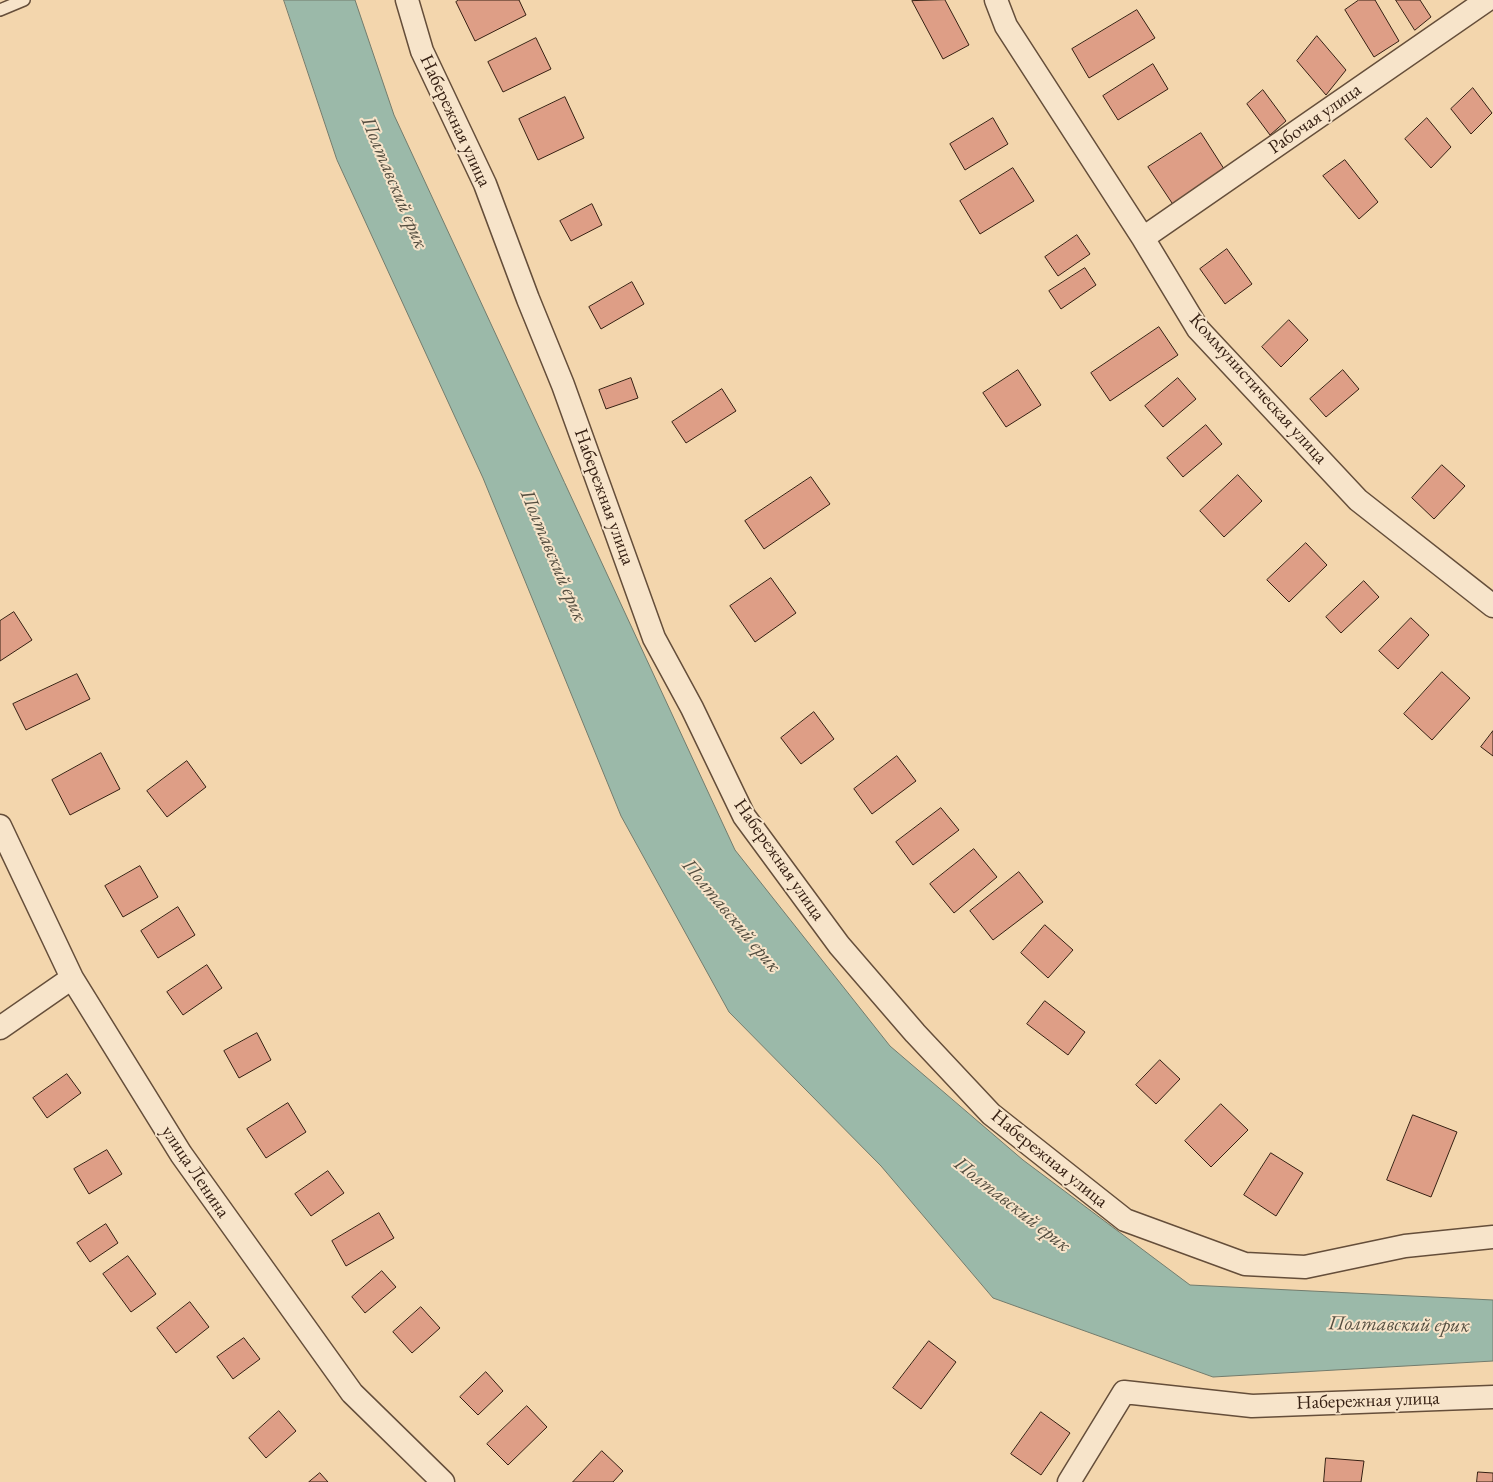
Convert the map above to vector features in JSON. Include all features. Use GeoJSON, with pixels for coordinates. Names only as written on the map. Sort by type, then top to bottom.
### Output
{"type":"FeatureCollection","features":[{"type":"Feature","properties":{"kind":"street","name":"Набережная улица"},"geometry":{"type":"LineString","coordinates":[[407,0],[422,51],[485,184],[528,299],[564,385],[654,638],[692,708],[744,816],[839,945],[909,1026],[991,1114],[1125,1220],[1245,1264],[1305,1267],[1405,1246],[1493,1237]]}},
{"type":"Feature","properties":{"kind":"street","name":"Коммунистическая улица"},"geometry":{"type":"LineString","coordinates":[[996,0],[1006,26],[1143,238],[1198,329],[1358,500],[1493,606]]}},
{"type":"Feature","properties":{"kind":"street","name":"Рабочая улица"},"geometry":{"type":"LineString","coordinates":[[1143,238],[1487,0]]}},
{"type":"Feature","properties":{"kind":"street","name":"улица Ленина"},"geometry":{"type":"LineString","coordinates":[[0,826],[72,978],[181,1154],[352,1393],[443,1482]]}},
{"type":"Feature","properties":{"kind":"street"},"geometry":{"type":"LineString","coordinates":[[0,1028],[72,978]]}},
{"type":"Feature","properties":{"kind":"street","name":"Набережная улица"},"geometry":{"type":"LineString","coordinates":[[1069,1482],[1124,1392],[1252,1406],[1493,1397]]}},
{"type":"Feature","properties":{"kind":"lane"},"geometry":{"type":"LineString","coordinates":[[0,10],[24,0]]}},
{"type":"Feature","properties":{"kind":"water","name":"Полтавский ерик"},"geometry":{"type":"Polygon","coordinates":[[[284,0],[355,0],[394,115],[735,850],[890,1046],[1023,1160],[1190,1285],[1493,1300],[1493,1361],[1213,1377],[993,1298],[881,1166],[729,1012],[621,816],[483,478],[337,160],[284,0]]]}},
{"type":"Feature","properties":{"kind":"building"},"geometry":{"type":"Polygon","coordinates":[[[459,0],[519,0],[526,15],[475,41],[456,2],[459,0]]]}},
{"type":"Feature","properties":{"kind":"building"},"geometry":{"type":"Polygon","coordinates":[[[945,0],[969,45],[943,59],[912,1],[945,0]]]}},
{"type":"Feature","properties":{"kind":"building"},"geometry":{"type":"Polygon","coordinates":[[[1359,0],[1375,0],[1399,41],[1374,57],[1345,10],[1359,0]]]}},
{"type":"Feature","properties":{"kind":"building"},"geometry":{"type":"Polygon","coordinates":[[[1396,0],[1420,0],[1431,17],[1415,30],[1396,0]]]}},
{"type":"Feature","properties":{"kind":"building"},"geometry":{"type":"Polygon","coordinates":[[[1137,10],[1155,38],[1089,78],[1072,49],[1137,10]]]}},
{"type":"Feature","properties":{"kind":"building"},"geometry":{"type":"Polygon","coordinates":[[[1317,36],[1346,70],[1326,95],[1297,61],[1317,36]]]}},
{"type":"Feature","properties":{"kind":"building"},"geometry":{"type":"Polygon","coordinates":[[[536,38],[551,69],[503,92],[488,62],[536,38]]]}},
{"type":"Feature","properties":{"kind":"building"},"geometry":{"type":"Polygon","coordinates":[[[1153,64],[1168,89],[1118,120],[1103,96],[1153,64]]]}},
{"type":"Feature","properties":{"kind":"building"},"geometry":{"type":"Polygon","coordinates":[[[1473,88],[1492,113],[1471,134],[1451,109],[1473,88]]]}},
{"type":"Feature","properties":{"kind":"building"},"geometry":{"type":"Polygon","coordinates":[[[1263,90],[1286,121],[1270,135],[1247,104],[1263,90]]]}},
{"type":"Feature","properties":{"kind":"building"},"geometry":{"type":"Polygon","coordinates":[[[565,97],[584,138],[538,160],[519,119],[565,97]]]}},
{"type":"Feature","properties":{"kind":"building"},"geometry":{"type":"Polygon","coordinates":[[[993,118],[1008,144],[965,170],[950,144],[993,118]]]}},
{"type":"Feature","properties":{"kind":"building"},"geometry":{"type":"Polygon","coordinates":[[[1427,118],[1451,147],[1431,168],[1405,139],[1427,118]]]}},
{"type":"Feature","properties":{"kind":"building"},"geometry":{"type":"Polygon","coordinates":[[[1201,133],[1226,172],[1174,206],[1148,167],[1201,133]]]}},
{"type":"Feature","properties":{"kind":"building"},"geometry":{"type":"Polygon","coordinates":[[[1345,160],[1378,202],[1359,219],[1323,176],[1345,160]]]}},
{"type":"Feature","properties":{"kind":"building"},"geometry":{"type":"Polygon","coordinates":[[[1013,168],[1034,201],[980,234],[960,201],[1013,168]]]}},
{"type":"Feature","properties":{"kind":"building"},"geometry":{"type":"Polygon","coordinates":[[[592,204],[602,225],[571,241],[560,221],[592,204]]]}},
{"type":"Feature","properties":{"kind":"building"},"geometry":{"type":"Polygon","coordinates":[[[1077,235],[1090,254],[1058,276],[1045,257],[1077,235]]]}},
{"type":"Feature","properties":{"kind":"building"},"geometry":{"type":"Polygon","coordinates":[[[1227,249],[1252,284],[1225,304],[1200,269],[1227,249]]]}},
{"type":"Feature","properties":{"kind":"building"},"geometry":{"type":"Polygon","coordinates":[[[1085,268],[1096,285],[1061,309],[1049,291],[1085,268]]]}},
{"type":"Feature","properties":{"kind":"building"},"geometry":{"type":"Polygon","coordinates":[[[632,282],[644,304],[601,329],[589,307],[632,282]]]}},
{"type":"Feature","properties":{"kind":"building"},"geometry":{"type":"Polygon","coordinates":[[[1289,320],[1308,340],[1281,367],[1262,347],[1289,320]]]}},
{"type":"Feature","properties":{"kind":"building"},"geometry":{"type":"Polygon","coordinates":[[[1159,327],[1178,355],[1110,401],[1091,373],[1159,327]]]}},
{"type":"Feature","properties":{"kind":"building"},"geometry":{"type":"Polygon","coordinates":[[[1018,370],[1041,405],[1006,427],[983,393],[1018,370]]]}},
{"type":"Feature","properties":{"kind":"building"},"geometry":{"type":"Polygon","coordinates":[[[1343,370],[1359,389],[1326,417],[1310,399],[1343,370]]]}},
{"type":"Feature","properties":{"kind":"building"},"geometry":{"type":"Polygon","coordinates":[[[631,378],[638,398],[606,409],[599,390],[631,378]]]}},
{"type":"Feature","properties":{"kind":"building"},"geometry":{"type":"Polygon","coordinates":[[[1178,378],[1196,399],[1163,427],[1145,406],[1178,378]]]}},
{"type":"Feature","properties":{"kind":"building"},"geometry":{"type":"Polygon","coordinates":[[[722,389],[736,411],[686,443],[672,422],[722,389]]]}},
{"type":"Feature","properties":{"kind":"building"},"geometry":{"type":"Polygon","coordinates":[[[1206,425],[1222,444],[1183,477],[1167,458],[1206,425]]]}},
{"type":"Feature","properties":{"kind":"building"},"geometry":{"type":"Polygon","coordinates":[[[1442,465],[1465,486],[1434,519],[1412,498],[1442,465]]]}},
{"type":"Feature","properties":{"kind":"building"},"geometry":{"type":"Polygon","coordinates":[[[1238,475],[1262,501],[1224,537],[1200,511],[1238,475]]]}},
{"type":"Feature","properties":{"kind":"building"},"geometry":{"type":"Polygon","coordinates":[[[811,477],[830,504],[764,549],[745,521],[811,477]]]}},
{"type":"Feature","properties":{"kind":"building"},"geometry":{"type":"Polygon","coordinates":[[[1306,543],[1327,565],[1289,602],[1267,580],[1306,543]]]}},
{"type":"Feature","properties":{"kind":"building"},"geometry":{"type":"Polygon","coordinates":[[[771,578],[796,613],[755,642],[730,606],[771,578]]]}},
{"type":"Feature","properties":{"kind":"building"},"geometry":{"type":"Polygon","coordinates":[[[1364,581],[1379,597],[1341,633],[1326,617],[1364,581]]]}},
{"type":"Feature","properties":{"kind":"building"},"geometry":{"type":"Polygon","coordinates":[[[14,612],[32,640],[0,661],[0,621],[14,612]]]}},
{"type":"Feature","properties":{"kind":"building"},"geometry":{"type":"Polygon","coordinates":[[[1411,618],[1429,635],[1398,669],[1379,651],[1411,618]]]}},
{"type":"Feature","properties":{"kind":"building"},"geometry":{"type":"Polygon","coordinates":[[[1442,672],[1470,698],[1432,740],[1404,714],[1442,672]]]}},
{"type":"Feature","properties":{"kind":"building"},"geometry":{"type":"Polygon","coordinates":[[[77,674],[90,699],[26,730],[13,704],[77,674]]]}},
{"type":"Feature","properties":{"kind":"building"},"geometry":{"type":"Polygon","coordinates":[[[814,712],[834,739],[801,764],[781,738],[814,712]]]}},
{"type":"Feature","properties":{"kind":"building"},"geometry":{"type":"Polygon","coordinates":[[[1493,731],[1493,756],[1481,747],[1493,731]]]}},
{"type":"Feature","properties":{"kind":"building"},"geometry":{"type":"Polygon","coordinates":[[[101,753],[120,789],[70,815],[52,780],[101,753]]]}},
{"type":"Feature","properties":{"kind":"building"},"geometry":{"type":"Polygon","coordinates":[[[897,756],[916,781],[872,814],[854,789],[897,756]]]}},
{"type":"Feature","properties":{"kind":"building"},"geometry":{"type":"Polygon","coordinates":[[[187,761],[206,787],[167,817],[147,791],[187,761]]]}},
{"type":"Feature","properties":{"kind":"building"},"geometry":{"type":"Polygon","coordinates":[[[941,808],[959,830],[913,865],[896,842],[941,808]]]}},
{"type":"Feature","properties":{"kind":"building"},"geometry":{"type":"Polygon","coordinates":[[[974,849],[997,877],[954,913],[930,884],[974,849]]]}},
{"type":"Feature","properties":{"kind":"building"},"geometry":{"type":"Polygon","coordinates":[[[140,866],[158,897],[123,917],[105,886],[140,866]]]}},
{"type":"Feature","properties":{"kind":"building"},"geometry":{"type":"Polygon","coordinates":[[[1019,872],[1043,902],[993,940],[970,911],[1019,872]]]}},
{"type":"Feature","properties":{"kind":"building"},"geometry":{"type":"Polygon","coordinates":[[[178,907],[195,935],[158,958],[141,931],[178,907]]]}},
{"type":"Feature","properties":{"kind":"building"},"geometry":{"type":"Polygon","coordinates":[[[1045,925],[1073,950],[1048,978],[1021,953],[1045,925]]]}},
{"type":"Feature","properties":{"kind":"building"},"geometry":{"type":"Polygon","coordinates":[[[207,965],[222,988],[183,1015],[167,992],[207,965]]]}},
{"type":"Feature","properties":{"kind":"building"},"geometry":{"type":"Polygon","coordinates":[[[1045,1001],[1085,1032],[1068,1055],[1027,1024],[1045,1001]]]}},
{"type":"Feature","properties":{"kind":"building"},"geometry":{"type":"Polygon","coordinates":[[[257,1033],[271,1060],[239,1078],[224,1051],[257,1033]]]}},
{"type":"Feature","properties":{"kind":"building"},"geometry":{"type":"Polygon","coordinates":[[[1160,1060],[1180,1079],[1156,1104],[1136,1085],[1160,1060]]]}},
{"type":"Feature","properties":{"kind":"building"},"geometry":{"type":"Polygon","coordinates":[[[67,1074],[81,1093],[47,1118],[33,1098],[67,1074]]]}},
{"type":"Feature","properties":{"kind":"building"},"geometry":{"type":"Polygon","coordinates":[[[288,1103],[306,1132],[266,1158],[247,1129],[288,1103]]]}},
{"type":"Feature","properties":{"kind":"building"},"geometry":{"type":"Polygon","coordinates":[[[1221,1104],[1248,1130],[1211,1167],[1185,1141],[1221,1104]]]}},
{"type":"Feature","properties":{"kind":"building"},"geometry":{"type":"Polygon","coordinates":[[[1413,1115],[1457,1132],[1431,1197],[1387,1180],[1413,1115]]]}},
{"type":"Feature","properties":{"kind":"building"},"geometry":{"type":"Polygon","coordinates":[[[107,1150],[122,1174],[89,1194],[74,1169],[107,1150]]]}},
{"type":"Feature","properties":{"kind":"building"},"geometry":{"type":"Polygon","coordinates":[[[1271,1153],[1303,1173],[1276,1216],[1244,1195],[1271,1153]]]}},
{"type":"Feature","properties":{"kind":"building"},"geometry":{"type":"Polygon","coordinates":[[[328,1171],[344,1193],[311,1216],[295,1194],[328,1171]]]}},
{"type":"Feature","properties":{"kind":"building"},"geometry":{"type":"Polygon","coordinates":[[[379,1213],[394,1238],[346,1266],[332,1241],[379,1213]]]}},
{"type":"Feature","properties":{"kind":"building"},"geometry":{"type":"Polygon","coordinates":[[[106,1224],[118,1243],[90,1262],[77,1243],[106,1224]]]}},
{"type":"Feature","properties":{"kind":"building"},"geometry":{"type":"Polygon","coordinates":[[[128,1256],[156,1294],[131,1312],[103,1274],[128,1256]]]}},
{"type":"Feature","properties":{"kind":"building"},"geometry":{"type":"Polygon","coordinates":[[[382,1271],[396,1287],[365,1313],[352,1297],[382,1271]]]}},
{"type":"Feature","properties":{"kind":"building"},"geometry":{"type":"Polygon","coordinates":[[[190,1302],[209,1327],[176,1353],[157,1328],[190,1302]]]}},
{"type":"Feature","properties":{"kind":"building"},"geometry":{"type":"Polygon","coordinates":[[[421,1307],[440,1328],[412,1353],[393,1332],[421,1307]]]}},
{"type":"Feature","properties":{"kind":"building"},"geometry":{"type":"Polygon","coordinates":[[[244,1338],[260,1359],[233,1379],[217,1357],[244,1338]]]}},
{"type":"Feature","properties":{"kind":"building"},"geometry":{"type":"Polygon","coordinates":[[[929,1341],[956,1362],[921,1409],[893,1388],[929,1341]]]}},
{"type":"Feature","properties":{"kind":"building"},"geometry":{"type":"Polygon","coordinates":[[[486,1372],[503,1391],[478,1415],[460,1397],[486,1372]]]}},
{"type":"Feature","properties":{"kind":"building"},"geometry":{"type":"Polygon","coordinates":[[[527,1406],[547,1427],[508,1465],[487,1444],[527,1406]]]}},
{"type":"Feature","properties":{"kind":"building"},"geometry":{"type":"Polygon","coordinates":[[[279,1411],[296,1431],[266,1458],[249,1438],[279,1411]]]}},
{"type":"Feature","properties":{"kind":"building"},"geometry":{"type":"Polygon","coordinates":[[[1041,1412],[1070,1433],[1041,1475],[1011,1454],[1041,1412]]]}},
{"type":"Feature","properties":{"kind":"building"},"geometry":{"type":"Polygon","coordinates":[[[602,1451],[623,1471],[613,1482],[573,1482],[602,1451]]]}},
{"type":"Feature","properties":{"kind":"building"},"geometry":{"type":"Polygon","coordinates":[[[1326,1458],[1364,1461],[1361,1482],[1324,1482],[1326,1458]]]}},
{"type":"Feature","properties":{"kind":"building"},"geometry":{"type":"Polygon","coordinates":[[[1478,1472],[1493,1473],[1493,1482],[1477,1482],[1478,1472]]]}},
{"type":"Feature","properties":{"kind":"building"},"geometry":{"type":"Polygon","coordinates":[[[320,1473],[328,1482],[309,1482],[320,1473]]]}}]}
